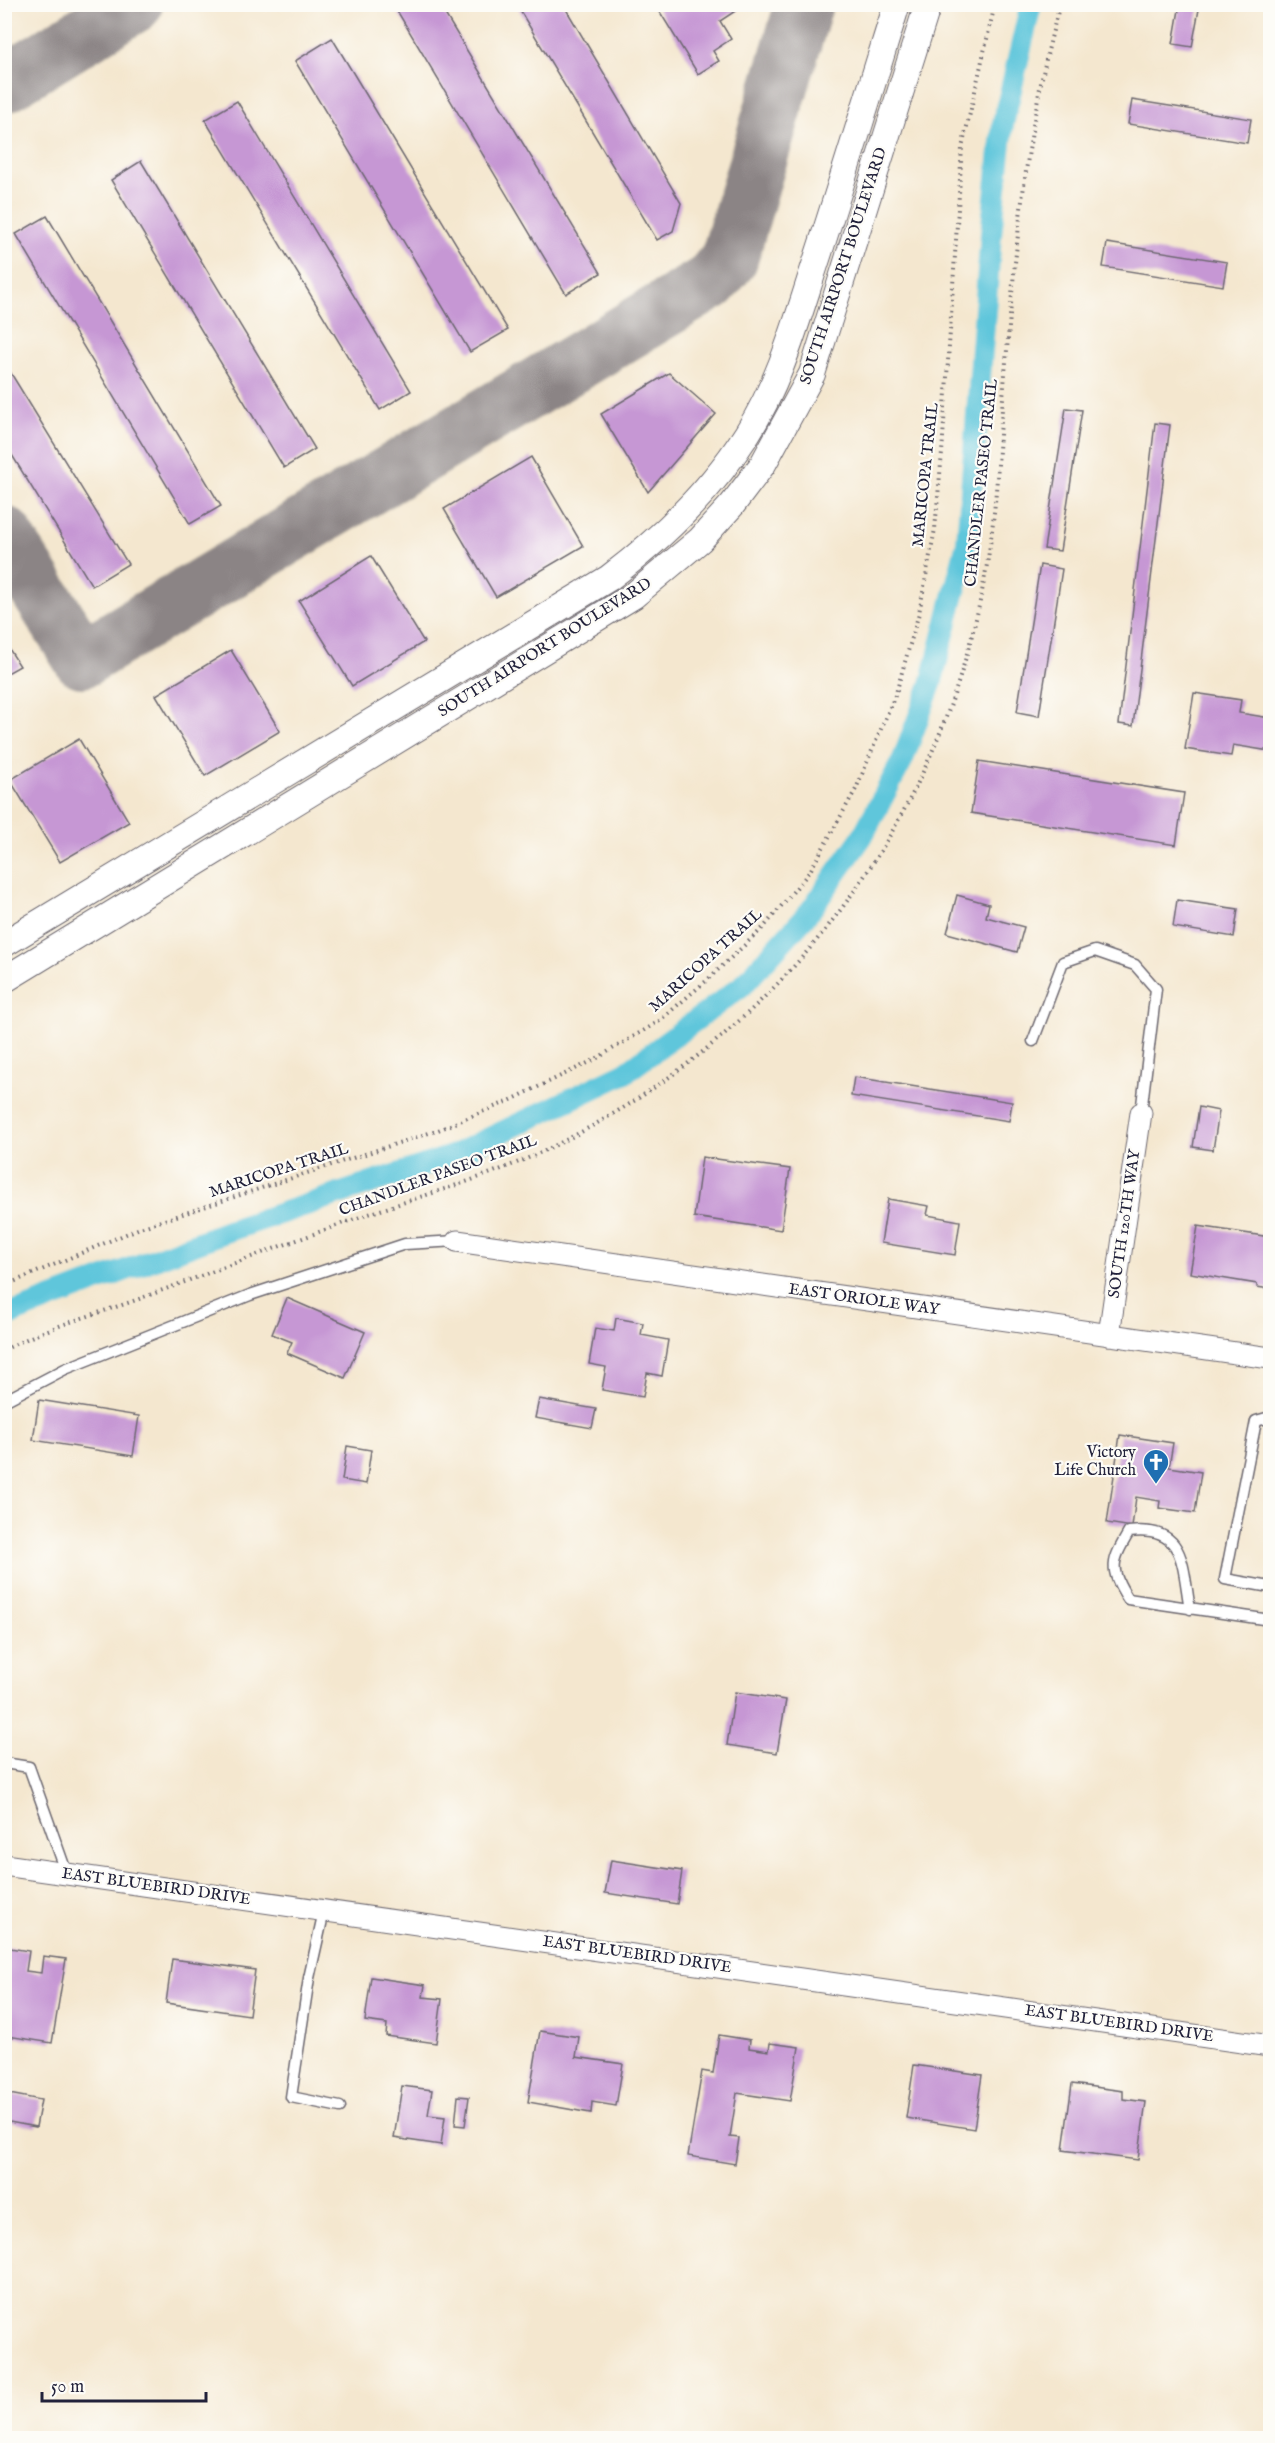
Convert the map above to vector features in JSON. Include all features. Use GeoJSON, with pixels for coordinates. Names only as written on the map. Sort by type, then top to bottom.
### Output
{"type":"FeatureCollection","features":[{"type":"Feature","properties":{"kind":"street","name":"SOUTH AIRPORT BOULEVARD"},"geometry":{"type":"LineString","coordinates":[[4,944],[609,578],[648,548],[715,478],[747,434],[783,361],[897,4]]}},
{"type":"Feature","properties":{"kind":"street","name":"SOUTH AIRPORT BOULEVARD"},"geometry":{"type":"LineString","coordinates":[[4,980],[633,596],[700,540],[763,464],[812,374],[928,4]]}},
{"type":"Feature","properties":{"kind":"street"},"geometry":{"type":"LineString","coordinates":[[817,258],[846,269]]}},
{"type":"Feature","properties":{"kind":"street","name":"SOUTH 120TH WAY"},"geometry":{"type":"LineString","coordinates":[[1109,1335],[1141,1113]]}},
{"type":"Feature","properties":{"kind":"street","name":"EAST ORIOLE WAY"},"geometry":{"type":"LineString","coordinates":[[457,1241],[1270,1358]]}},
{"type":"Feature","properties":{"kind":"street","name":"EAST BLUEBIRD DRIVE"},"geometry":{"type":"LineString","coordinates":[[4,1865],[1270,2046]]}},
{"type":"Feature","properties":{"kind":"lane"},"geometry":{"type":"LineString","coordinates":[[1033,1041],[1063,962],[1095,951],[1136,965],[1156,989],[1141,1113]]}},
{"type":"Feature","properties":{"kind":"lane"},"geometry":{"type":"LineString","coordinates":[[4,1401],[65,1369],[250,1295],[405,1244],[457,1241]]}},
{"type":"Feature","properties":{"kind":"lane"},"geometry":{"type":"LineString","coordinates":[[1270,1417],[1256,1421],[1225,1579],[1270,1587]]}},
{"type":"Feature","properties":{"kind":"lane"},"geometry":{"type":"LineString","coordinates":[[1190,1609],[1180,1552],[1171,1539],[1150,1529],[1129,1532],[1114,1558],[1114,1576],[1128,1599],[1190,1609],[1270,1620]]}},
{"type":"Feature","properties":{"kind":"lane"},"geometry":{"type":"LineString","coordinates":[[4,1763],[29,1767],[66,1874]]}},
{"type":"Feature","properties":{"kind":"lane"},"geometry":{"type":"LineString","coordinates":[[324,1911],[309,1978],[291,2097],[340,2106]]}},
{"type":"Feature","properties":{"kind":"path","name":"MARICOPA TRAIL"},"geometry":{"type":"LineString","coordinates":[[4,1286],[140,1228],[438,1130],[509,1101],[594,1060],[658,1022],[706,981],[764,927],[810,871],[856,789],[896,693],[919,613],[935,529],[962,148],[995,4]]}},
{"type":"Feature","properties":{"kind":"path","name":"CHANDLER PASEO TRAIL"},"geometry":{"type":"LineString","coordinates":[[4,1350],[339,1225],[484,1174],[535,1154],[622,1109],[721,1038],[752,1010],[847,904],[903,815],[938,743],[980,606],[991,542],[1014,280],[1033,127],[1047,51],[1060,4]]}},
{"type":"Feature","properties":{"kind":"building"},"geometry":{"type":"Polygon","coordinates":[[[393,4],[439,4],[601,273],[566,294],[393,4]]]}},
{"type":"Feature","properties":{"kind":"building"},"geometry":{"type":"Polygon","coordinates":[[[516,4],[563,4],[681,203],[673,231],[657,240],[516,4]]]}},
{"type":"Feature","properties":{"kind":"building"},"geometry":{"type":"Polygon","coordinates":[[[655,4],[746,4],[720,21],[731,39],[713,51],[719,61],[698,74],[655,4]]]}},
{"type":"Feature","properties":{"kind":"building"},"geometry":{"type":"Polygon","coordinates":[[[1180,4],[1200,4],[1192,47],[1173,44],[1180,4]]]}},
{"type":"Feature","properties":{"kind":"building"},"geometry":{"type":"Polygon","coordinates":[[[332,38],[508,330],[470,352],[295,61],[332,38]]]}},
{"type":"Feature","properties":{"kind":"building"},"geometry":{"type":"Polygon","coordinates":[[[1132,100],[1251,119],[1247,143],[1128,124],[1132,100]]]}},
{"type":"Feature","properties":{"kind":"building"},"geometry":{"type":"Polygon","coordinates":[[[237,101],[411,391],[380,410],[205,120],[237,101]]]}},
{"type":"Feature","properties":{"kind":"building"},"geometry":{"type":"Polygon","coordinates":[[[141,161],[315,449],[284,468],[111,180],[141,161]]]}},
{"type":"Feature","properties":{"kind":"building"},"geometry":{"type":"Polygon","coordinates":[[[47,216],[221,506],[190,524],[16,234],[47,216]]]}},
{"type":"Feature","properties":{"kind":"building"},"geometry":{"type":"Polygon","coordinates":[[[1107,243],[1227,262],[1223,286],[1103,267],[1107,243]]]}},
{"type":"Feature","properties":{"kind":"building"},"geometry":{"type":"Polygon","coordinates":[[[4,362],[128,564],[92,586],[4,442],[4,362]]]}},
{"type":"Feature","properties":{"kind":"building"},"geometry":{"type":"Polygon","coordinates":[[[669,373],[716,414],[648,492],[601,414],[669,373]]]}},
{"type":"Feature","properties":{"kind":"building"},"geometry":{"type":"Polygon","coordinates":[[[1066,408],[1082,410],[1060,551],[1044,549],[1066,408]]]}},
{"type":"Feature","properties":{"kind":"building"},"geometry":{"type":"Polygon","coordinates":[[[1155,423],[1170,425],[1133,726],[1119,724],[1155,423]]]}},
{"type":"Feature","properties":{"kind":"building"},"geometry":{"type":"Polygon","coordinates":[[[531,457],[583,546],[496,597],[444,509],[531,457]]]}},
{"type":"Feature","properties":{"kind":"building"},"geometry":{"type":"Polygon","coordinates":[[[371,556],[424,642],[352,686],[299,601],[371,556]]]}},
{"type":"Feature","properties":{"kind":"building"},"geometry":{"type":"Polygon","coordinates":[[[1040,565],[1062,569],[1039,716],[1017,712],[1040,565]]]}},
{"type":"Feature","properties":{"kind":"building"},"geometry":{"type":"Polygon","coordinates":[[[4,641],[20,666],[4,675],[4,641]]]}},
{"type":"Feature","properties":{"kind":"building"},"geometry":{"type":"Polygon","coordinates":[[[231,650],[280,731],[205,776],[156,695],[231,650]]]}},
{"type":"Feature","properties":{"kind":"building"},"geometry":{"type":"Polygon","coordinates":[[[1194,693],[1241,700],[1239,713],[1270,718],[1270,751],[1233,745],[1231,756],[1185,749],[1194,693]]]}},
{"type":"Feature","properties":{"kind":"building"},"geometry":{"type":"Polygon","coordinates":[[[79,739],[129,822],[60,862],[10,780],[79,739]]]}},
{"type":"Feature","properties":{"kind":"building"},"geometry":{"type":"Polygon","coordinates":[[[979,761],[1184,793],[1176,845],[971,813],[979,761]]]}},
{"type":"Feature","properties":{"kind":"building"},"geometry":{"type":"Polygon","coordinates":[[[957,895],[989,904],[986,917],[1024,927],[1017,952],[947,933],[957,895]]]}},
{"type":"Feature","properties":{"kind":"building"},"geometry":{"type":"Polygon","coordinates":[[[1177,900],[1238,909],[1234,937],[1173,927],[1177,900]]]}},
{"type":"Feature","properties":{"kind":"building"},"geometry":{"type":"Polygon","coordinates":[[[854,1077],[1012,1102],[1009,1121],[851,1096],[854,1077]]]}},
{"type":"Feature","properties":{"kind":"building"},"geometry":{"type":"Polygon","coordinates":[[[1199,1107],[1219,1111],[1213,1150],[1193,1147],[1199,1107]]]}},
{"type":"Feature","properties":{"kind":"building"},"geometry":{"type":"Polygon","coordinates":[[[702,1157],[790,1169],[781,1230],[694,1217],[702,1157]]]}},
{"type":"Feature","properties":{"kind":"building"},"geometry":{"type":"Polygon","coordinates":[[[888,1199],[929,1206],[927,1215],[960,1221],[955,1255],[881,1243],[888,1199]]]}},
{"type":"Feature","properties":{"kind":"building"},"geometry":{"type":"Polygon","coordinates":[[[1198,1226],[1270,1237],[1270,1289],[1257,1287],[1257,1284],[1190,1273],[1198,1226]]]}},
{"type":"Feature","properties":{"kind":"building"},"geometry":{"type":"Polygon","coordinates":[[[287,1298],[365,1332],[345,1378],[287,1353],[292,1342],[272,1334],[287,1298]]]}},
{"type":"Feature","properties":{"kind":"building"},"geometry":{"type":"Polygon","coordinates":[[[616,1318],[643,1323],[641,1335],[668,1340],[662,1376],[647,1373],[643,1397],[602,1390],[606,1367],[589,1364],[595,1328],[614,1331],[616,1318]]]}},
{"type":"Feature","properties":{"kind":"building"},"geometry":{"type":"Polygon","coordinates":[[[539,1399],[596,1409],[592,1428],[535,1418],[539,1399]]]}},
{"type":"Feature","properties":{"kind":"building"},"geometry":{"type":"Polygon","coordinates":[[[39,1400],[139,1416],[133,1456],[33,1440],[39,1400]]]}},
{"type":"Feature","properties":{"kind":"building","name":"Victory Life Church"},"geometry":{"type":"Polygon","coordinates":[[[1120,1435],[1173,1443],[1169,1467],[1201,1472],[1195,1513],[1159,1508],[1160,1501],[1136,1497],[1132,1527],[1107,1523],[1120,1435]]]}},
{"type":"Feature","properties":{"kind":"building"},"geometry":{"type":"Polygon","coordinates":[[[347,1446],[371,1450],[366,1484],[342,1480],[347,1446]]]}},
{"type":"Feature","properties":{"kind":"building"},"geometry":{"type":"Polygon","coordinates":[[[735,1692],[786,1700],[777,1753],[727,1745],[735,1692]]]}},
{"type":"Feature","properties":{"kind":"building"},"geometry":{"type":"Polygon","coordinates":[[[611,1860],[682,1871],[677,1904],[605,1893],[611,1860]]]}},
{"type":"Feature","properties":{"kind":"building"},"geometry":{"type":"Polygon","coordinates":[[[4,1947],[29,1951],[26,1971],[41,1973],[43,1956],[66,1959],[52,2043],[7,2036],[9,2024],[4,2023],[4,1947]]]}},
{"type":"Feature","properties":{"kind":"building"},"geometry":{"type":"Polygon","coordinates":[[[172,1959],[255,1970],[249,2015],[166,2003],[172,1959]]]}},
{"type":"Feature","properties":{"kind":"building"},"geometry":{"type":"Polygon","coordinates":[[[371,1977],[425,1985],[423,1997],[442,1999],[436,2043],[386,2036],[387,2024],[365,2021],[371,1977]]]}},
{"type":"Feature","properties":{"kind":"building"},"geometry":{"type":"Polygon","coordinates":[[[540,2031],[579,2037],[576,2057],[623,2064],[616,2106],[592,2102],[591,2113],[528,2102],[540,2031]]]}},
{"type":"Feature","properties":{"kind":"building"},"geometry":{"type":"Polygon","coordinates":[[[719,2035],[750,2040],[749,2048],[769,2051],[770,2043],[799,2047],[790,2101],[737,2093],[730,2137],[739,2138],[735,2164],[688,2156],[702,2071],[713,2073],[719,2035]]]}},
{"type":"Feature","properties":{"kind":"building"},"geometry":{"type":"Polygon","coordinates":[[[914,2065],[982,2075],[974,2129],[906,2118],[914,2065]]]}},
{"type":"Feature","properties":{"kind":"building"},"geometry":{"type":"Polygon","coordinates":[[[1072,2084],[1123,2091],[1123,2099],[1146,2102],[1138,2160],[1063,2150],[1072,2084]]]}},
{"type":"Feature","properties":{"kind":"building"},"geometry":{"type":"Polygon","coordinates":[[[402,2086],[432,2090],[428,2115],[445,2117],[441,2145],[394,2138],[402,2086]]]}},
{"type":"Feature","properties":{"kind":"building"},"geometry":{"type":"Polygon","coordinates":[[[4,2093],[41,2100],[36,2127],[4,2121],[4,2093]]]}},
{"type":"Feature","properties":{"kind":"building"},"geometry":{"type":"Polygon","coordinates":[[[458,2096],[469,2097],[465,2126],[455,2125],[458,2096]]]}},
{"type":"Feature","properties":{"kind":"waterway"},"geometry":{"type":"LineString","coordinates":[[4,1319],[16,1312],[228,1231],[452,1156],[625,1073],[743,985],[810,911],[862,837],[903,759],[931,684],[967,543],[991,234],[1003,124],[1031,4]]}},
{"type":"Feature","properties":{"kind":"taxiway"},"geometry":{"type":"LineString","coordinates":[[4,84],[134,4]]}},
{"type":"Feature","properties":{"kind":"taxiway"},"geometry":{"type":"LineString","coordinates":[[4,535],[82,659],[710,282],[729,259],[804,4]]}},
{"type":"Feature","properties":{"kind":"place","name":"Victory Life Church"},"geometry":{"type":"Point","coordinates":[1156,1485]}}]}
